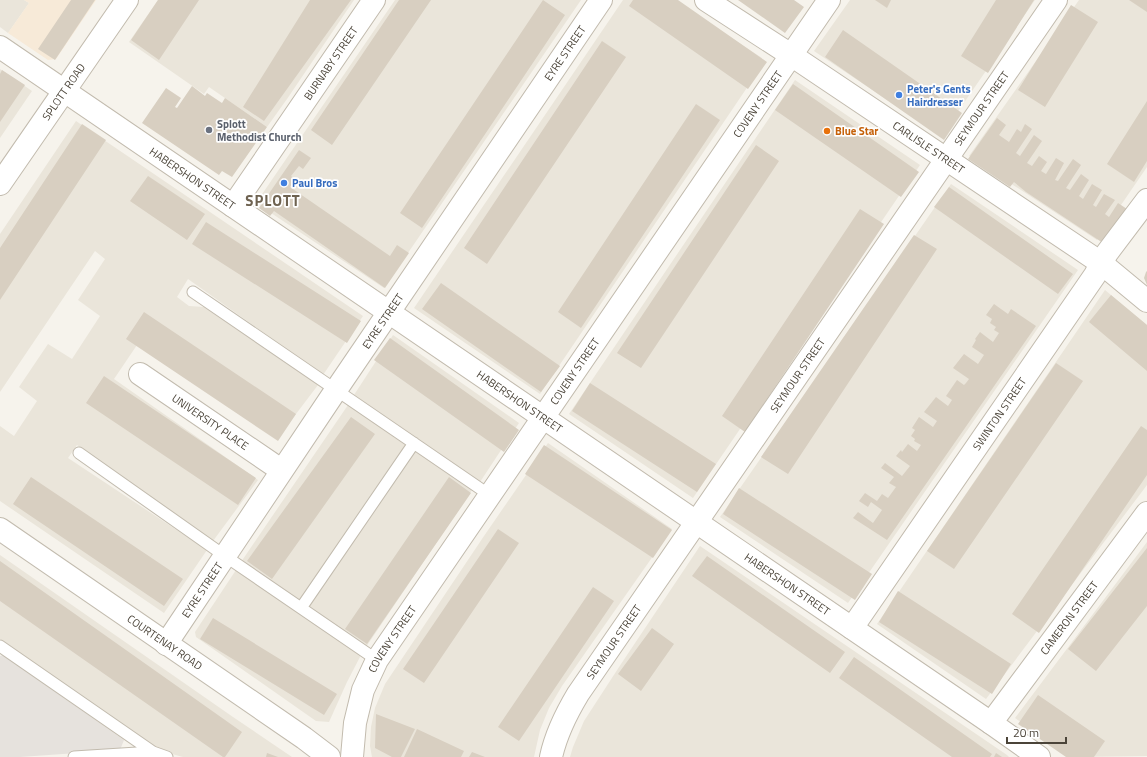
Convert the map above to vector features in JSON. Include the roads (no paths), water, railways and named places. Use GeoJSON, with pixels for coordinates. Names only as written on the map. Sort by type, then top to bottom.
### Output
{"type":"FeatureCollection","features":[{"type":"Feature","properties":{"kind":"street","name":"SPLOTT ROAD"},"geometry":{"type":"LineString","coordinates":[[0,184],[127,0]]}},
{"type":"Feature","properties":{"kind":"street","name":"BURNABY STREET"},"geometry":{"type":"LineString","coordinates":[[233,206],[374,0]]}},
{"type":"Feature","properties":{"kind":"street","name":"EYRE STREET"},"geometry":{"type":"LineString","coordinates":[[166,644],[281,470],[601,0]]}},
{"type":"Feature","properties":{"kind":"street","name":"CARLISLE STREET"},"geometry":{"type":"LineString","coordinates":[[706,0],[791,55],[1102,263],[1147,301]]}},
{"type":"Feature","properties":{"kind":"street","name":"COVENY STREET"},"geometry":{"type":"LineString","coordinates":[[352,757],[355,723],[363,690],[377,660],[829,0]]}},
{"type":"Feature","properties":{"kind":"street","name":"SEYMOUR STREET"},"geometry":{"type":"LineString","coordinates":[[551,757],[557,733],[567,711],[578,694],[1056,0]]}},
{"type":"Feature","properties":{"kind":"street","name":"HABERSHON STREET"},"geometry":{"type":"LineString","coordinates":[[0,47],[991,722],[1039,757]]}},
{"type":"Feature","properties":{"kind":"street","name":"SWINTON STREET"},"geometry":{"type":"LineString","coordinates":[[852,628],[1095,275],[1107,253],[1147,200]]}},
{"type":"Feature","properties":{"kind":"street","name":"UNIVERSITY PLACE"},"geometry":{"type":"LineString","coordinates":[[140,374],[281,470]]}},
{"type":"Feature","properties":{"kind":"street","name":"CAMERON STREET"},"geometry":{"type":"LineString","coordinates":[[991,722],[1147,513]]}},
{"type":"Feature","properties":{"kind":"street","name":"COURTENAY ROAD"},"geometry":{"type":"LineString","coordinates":[[0,529],[304,738],[329,757]]}},
{"type":"Feature","properties":{"kind":"lane"},"geometry":{"type":"LineString","coordinates":[[193,292],[490,496]]}},
{"type":"Feature","properties":{"kind":"lane"},"geometry":{"type":"LineString","coordinates":[[301,608],[414,443]]}},
{"type":"Feature","properties":{"kind":"lane"},"geometry":{"type":"LineString","coordinates":[[79,453],[224,556],[377,660]]}},
{"type":"Feature","properties":{"kind":"lane"},"geometry":{"type":"LineString","coordinates":[[0,646],[153,752],[167,757]]}},
{"type":"Feature","properties":{"kind":"lane"},"geometry":{"type":"LineString","coordinates":[[74,757],[153,752]]}},
{"type":"Feature","properties":{"kind":"place","name":"Peter's Gents Hairdresser"},"geometry":{"type":"Point","coordinates":[899,95]}},
{"type":"Feature","properties":{"kind":"place","name":"Splott Methodist Church"},"geometry":{"type":"Point","coordinates":[209,130]}},
{"type":"Feature","properties":{"kind":"place","name":"Blue Star"},"geometry":{"type":"Point","coordinates":[827,131]}},
{"type":"Feature","properties":{"kind":"place","name":"Paul Bros"},"geometry":{"type":"Point","coordinates":[284,183]}},
{"type":"Feature","properties":{"kind":"district","name":"SPLOTT"},"geometry":{"type":"Point","coordinates":[273,201]}}]}
